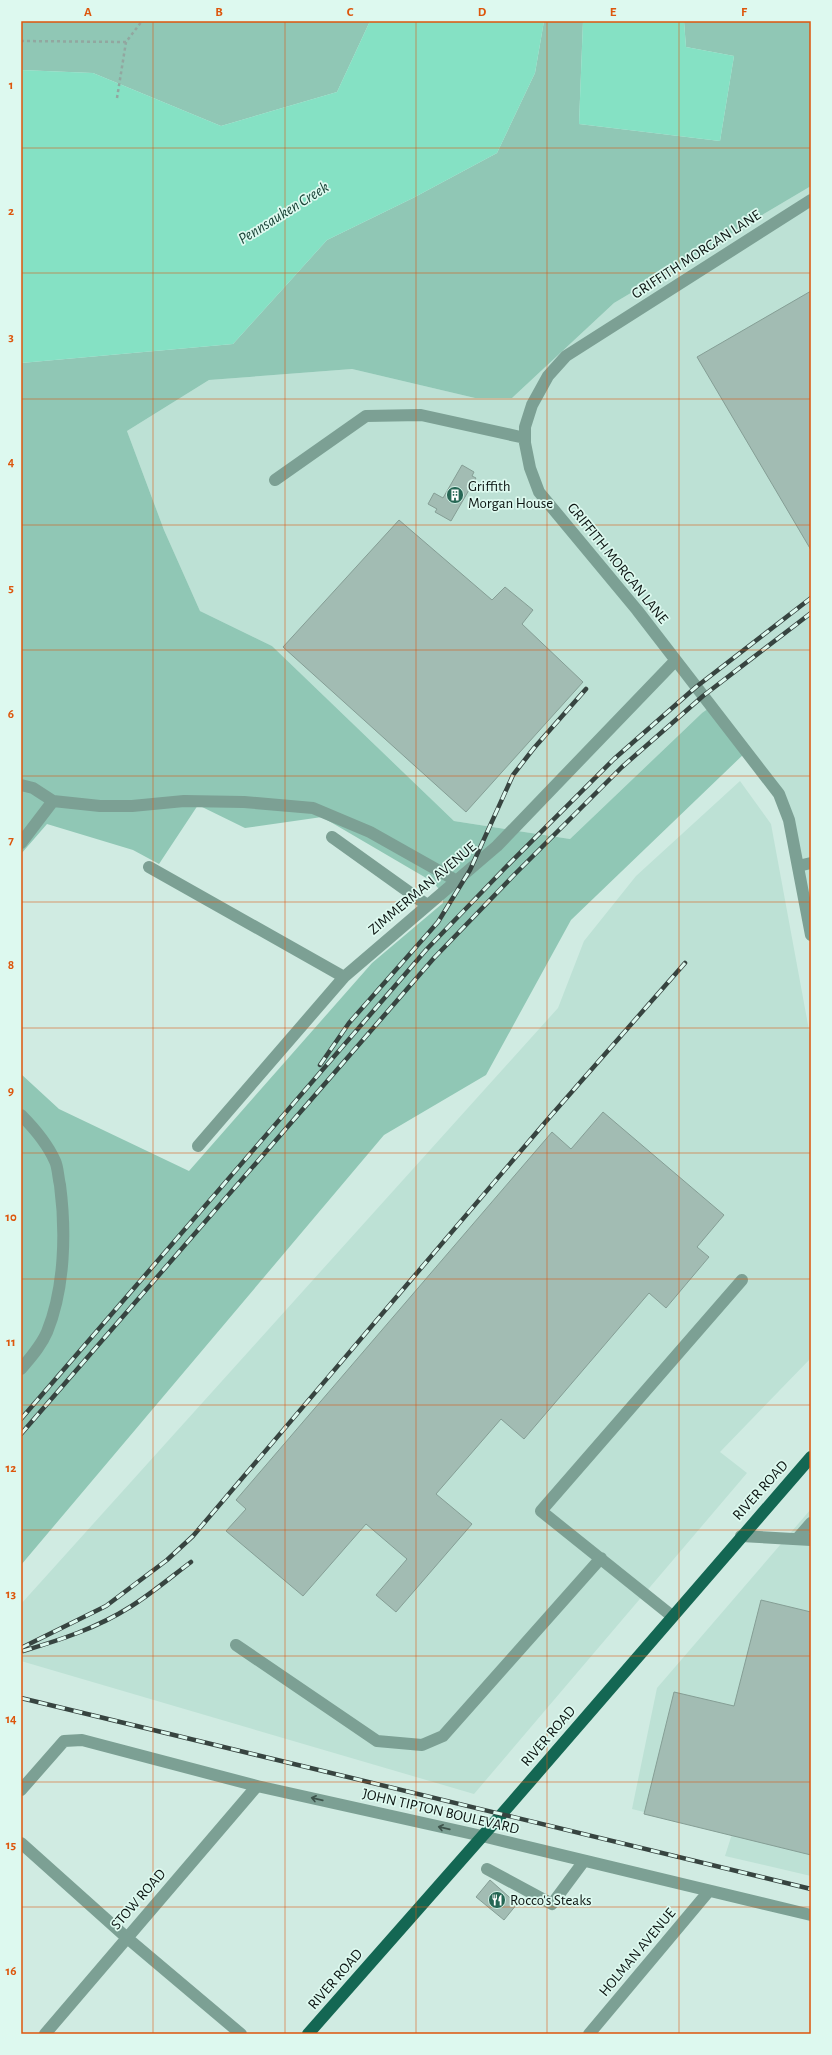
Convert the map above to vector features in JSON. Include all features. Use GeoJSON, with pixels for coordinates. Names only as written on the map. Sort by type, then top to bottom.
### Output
{"type":"FeatureCollection","features":[{"type":"Feature","properties":{"kind":"main road","name":"RIVER ROAD"},"geometry":{"type":"LineString","coordinates":[[308,2034],[811,1457]]}},
{"type":"Feature","properties":{"kind":"street","name":"GRIFFITH MORGAN LANE"},"geometry":{"type":"LineString","coordinates":[[811,200],[566,356],[548,376],[532,405],[525,427],[525,438],[530,468],[539,492],[637,610],[779,794],[789,820],[811,935]]}},
{"type":"Feature","properties":{"kind":"street"},"geometry":{"type":"LineString","coordinates":[[275,480],[366,416],[421,415],[525,438]]}},
{"type":"Feature","properties":{"kind":"street","name":"ZIMMERMAN AVENUE"},"geometry":{"type":"LineString","coordinates":[[198,1146],[344,977],[427,905],[443,894],[497,846],[675,661]]}},
{"type":"Feature","properties":{"kind":"street"},"geometry":{"type":"LineString","coordinates":[[21,785],[34,788],[54,801],[100,806],[132,806],[184,801],[244,802],[313,808],[370,832],[458,881]]}},
{"type":"Feature","properties":{"kind":"street"},"geometry":{"type":"LineString","coordinates":[[21,843],[54,801]]}},
{"type":"Feature","properties":{"kind":"street"},"geometry":{"type":"LineString","coordinates":[[332,837],[427,905]]}},
{"type":"Feature","properties":{"kind":"street"},"geometry":{"type":"LineString","coordinates":[[798,866],[811,862]]}},
{"type":"Feature","properties":{"kind":"street"},"geometry":{"type":"LineString","coordinates":[[148,867],[344,977]]}},
{"type":"Feature","properties":{"kind":"street"},"geometry":{"type":"LineString","coordinates":[[21,1115],[40,1134],[56,1162],[63,1208],[63,1245],[61,1272],[53,1313],[47,1332],[37,1350],[21,1369]]}},
{"type":"Feature","properties":{"kind":"street"},"geometry":{"type":"LineString","coordinates":[[672,1616],[540,1511],[742,1280]]}},
{"type":"Feature","properties":{"kind":"street"},"geometry":{"type":"LineString","coordinates":[[797,1539],[811,1523]]}},
{"type":"Feature","properties":{"kind":"street"},"geometry":{"type":"LineString","coordinates":[[741,1536],[811,1540]]}},
{"type":"Feature","properties":{"kind":"street"},"geometry":{"type":"LineString","coordinates":[[236,1645],[377,1741],[422,1745],[443,1736],[600,1558]]}},
{"type":"Feature","properties":{"kind":"street","name":"JOHN TIPTON BOULEVARD"},"geometry":{"type":"LineString","coordinates":[[21,1790],[64,1741],[82,1740],[257,1786],[482,1836],[709,1892],[811,1915]]}},
{"type":"Feature","properties":{"kind":"street","name":"STOW ROAD"},"geometry":{"type":"LineString","coordinates":[[44,2034],[257,1786]]}},
{"type":"Feature","properties":{"kind":"street"},"geometry":{"type":"LineString","coordinates":[[21,1843],[126,1937],[241,2034]]}},
{"type":"Feature","properties":{"kind":"street"},"geometry":{"type":"LineString","coordinates":[[488,1869],[552,1904],[584,1861]]}},
{"type":"Feature","properties":{"kind":"street","name":"HOLMAN AVENUE"},"geometry":{"type":"LineString","coordinates":[[589,2034],[709,1892]]}},
{"type":"Feature","properties":{"kind":"path"},"geometry":{"type":"LineString","coordinates":[[117,98],[126,42],[142,21]]}},
{"type":"Feature","properties":{"kind":"path"},"geometry":{"type":"LineString","coordinates":[[21,41],[126,42]]}},
{"type":"Feature","properties":{"kind":"shaded area"},"geometry":{"type":"Polygon","coordinates":[[[21,21],[370,21],[337,92],[221,126],[93,73],[21,70],[21,21]]]}},
{"type":"Feature","properties":{"kind":"shaded area"},"geometry":{"type":"Polygon","coordinates":[[[544,21],[583,21],[579,124],[720,141],[734,56],[686,47],[684,21],[811,21],[811,186],[614,303],[512,398],[475,398],[352,369],[209,380],[127,431],[164,530],[200,611],[272,646],[454,821],[570,839],[702,713],[712,706],[747,751],[571,920],[486,1075],[384,1135],[21,1565],[21,1074],[59,1109],[189,1171],[372,963],[443,903],[443,894],[433,882],[322,817],[245,828],[198,805],[159,864],[133,850],[47,824],[21,854],[21,363],[233,344],[327,240],[413,198],[497,153],[535,73],[544,21]]]}},
{"type":"Feature","properties":{"kind":"shaded area"},"geometry":{"type":"Polygon","coordinates":[[[811,186],[811,932],[779,794],[702,713],[570,839],[454,821],[272,646],[200,611],[164,530],[127,431],[209,380],[352,369],[475,398],[512,398],[614,303],[811,186]]]}},
{"type":"Feature","properties":{"kind":"shaded area"},"geometry":{"type":"Polygon","coordinates":[[[740,781],[771,824],[811,1041],[811,1358],[720,1452],[747,1473],[474,1794],[21,1661],[21,1604],[558,1008],[584,941],[636,876],[740,781]]]}},
{"type":"Feature","properties":{"kind":"shaded area"},"geometry":{"type":"Polygon","coordinates":[[[811,1509],[811,1876],[725,1856],[732,1834],[632,1809],[657,1688],[811,1509]]]}},
{"type":"Feature","properties":{"kind":"water","name":"Pennsauken Creek"},"geometry":{"type":"Polygon","coordinates":[[[370,21],[544,21],[535,73],[497,153],[413,198],[327,240],[233,344],[21,363],[21,70],[93,73],[221,126],[337,92],[370,21]]]}},
{"type":"Feature","properties":{"kind":"water"},"geometry":{"type":"Polygon","coordinates":[[[583,21],[684,21],[686,47],[734,56],[720,141],[579,124],[583,21]]]}},
{"type":"Feature","properties":{"kind":"building"},"geometry":{"type":"Polygon","coordinates":[[[811,291],[811,550],[697,357],[811,291]]]}},
{"type":"Feature","properties":{"kind":"building","name":"Griffith Morgan House"},"geometry":{"type":"Polygon","coordinates":[[[462,465],[474,472],[472,476],[476,478],[451,521],[435,512],[437,509],[428,504],[434,493],[443,498],[462,465]]]}},
{"type":"Feature","properties":{"kind":"building"},"geometry":{"type":"Polygon","coordinates":[[[399,520],[492,600],[505,587],[533,610],[522,624],[583,682],[466,812],[283,647],[399,520]]]}},
{"type":"Feature","properties":{"kind":"building"},"geometry":{"type":"Polygon","coordinates":[[[603,1112],[724,1215],[697,1247],[709,1257],[666,1308],[649,1293],[524,1439],[501,1419],[436,1494],[472,1524],[396,1612],[376,1595],[407,1559],[366,1524],[303,1596],[226,1531],[246,1509],[236,1500],[552,1132],[571,1149],[603,1112]]]}},
{"type":"Feature","properties":{"kind":"building"},"geometry":{"type":"Polygon","coordinates":[[[761,1600],[811,1612],[811,1855],[644,1814],[674,1692],[734,1706],[761,1600]]]}},
{"type":"Feature","properties":{"kind":"building"},"geometry":{"type":"Polygon","coordinates":[[[490,1880],[517,1904],[504,1920],[476,1897],[490,1880]]]}},
{"type":"Feature","properties":{"kind":"railway"},"geometry":{"type":"LineString","coordinates":[[21,1419],[426,950],[506,867],[614,759],[696,687],[811,598]]}},
{"type":"Feature","properties":{"kind":"railway"},"geometry":{"type":"LineString","coordinates":[[21,1434],[434,958],[514,875],[622,767],[703,696],[811,613]]}},
{"type":"Feature","properties":{"kind":"railway"},"geometry":{"type":"LineString","coordinates":[[320,1065],[349,1023],[438,922],[470,870],[513,775],[534,748],[586,689]]}},
{"type":"Feature","properties":{"kind":"railway"},"geometry":{"type":"LineString","coordinates":[[21,1648],[106,1606],[167,1560],[193,1536],[548,1119],[685,963]]}},
{"type":"Feature","properties":{"kind":"railway"},"geometry":{"type":"LineString","coordinates":[[23,1651],[78,1633],[105,1621],[146,1597],[191,1562]]}},
{"type":"Feature","properties":{"kind":"railway"},"geometry":{"type":"LineString","coordinates":[[21,1698],[811,1889]]}},
{"type":"Feature","properties":{"kind":"place","name":"Griffith Morgan House"},"geometry":{"type":"Point","coordinates":[455,495]}},
{"type":"Feature","properties":{"kind":"place","name":"Rocco's Steaks"},"geometry":{"type":"Point","coordinates":[497,1900]}}]}
